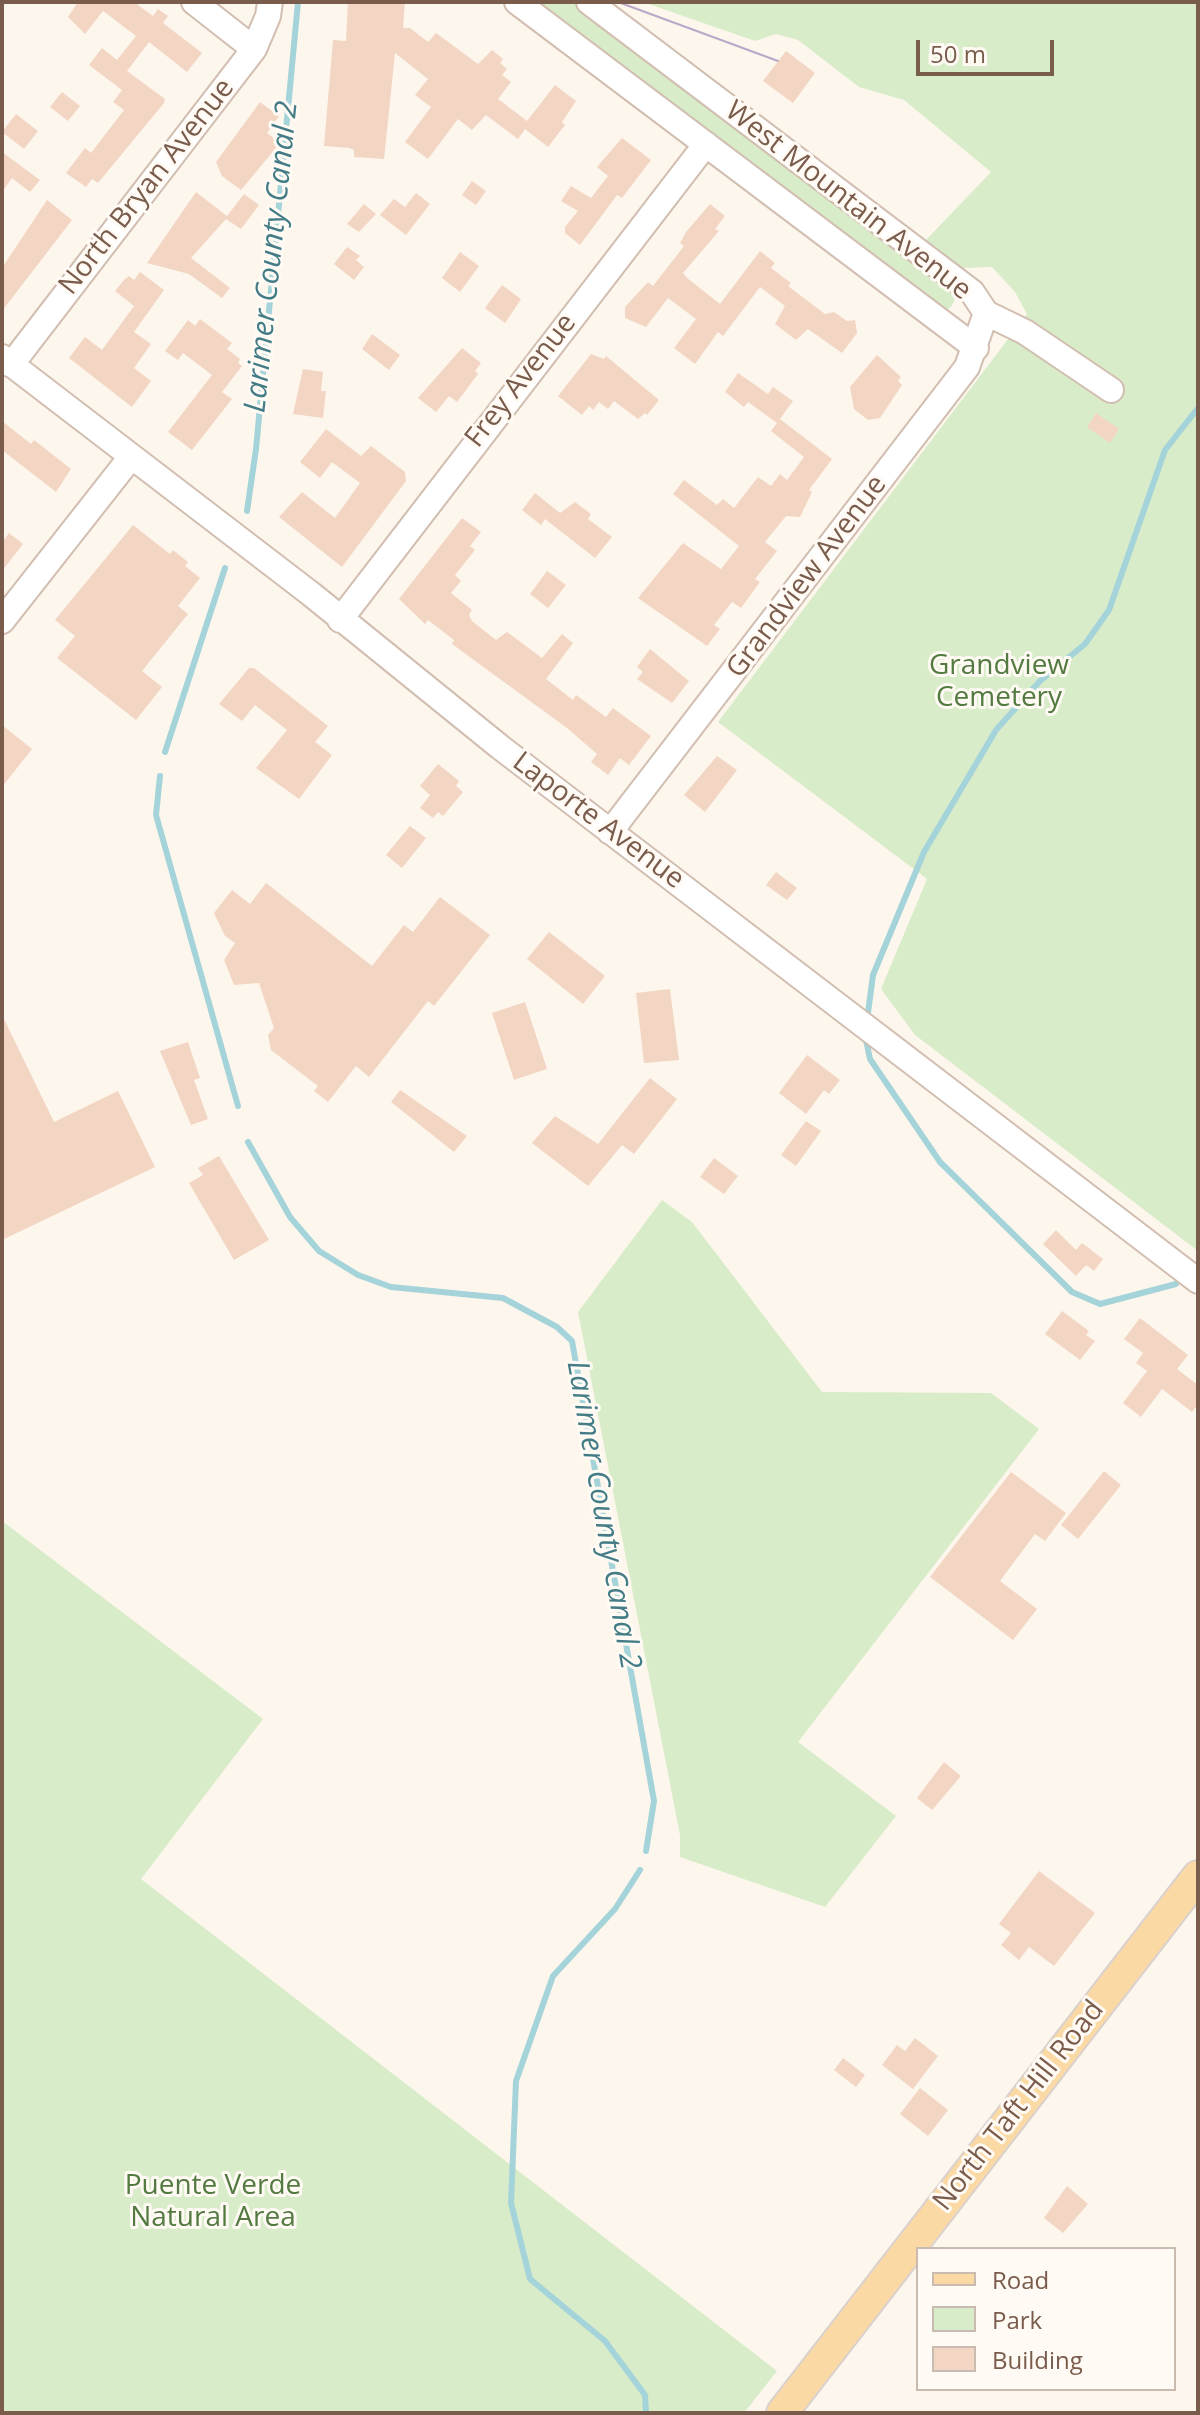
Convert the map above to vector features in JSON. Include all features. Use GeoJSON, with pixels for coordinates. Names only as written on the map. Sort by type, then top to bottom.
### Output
{"type":"FeatureCollection","features":[{"type":"Feature","properties":{"kind":"main road","name":"North Taft Hill Road"},"geometry":{"type":"LineString","coordinates":[[782,2413],[1198,1876]]}},
{"type":"Feature","properties":{"kind":"street"},"geometry":{"type":"LineString","coordinates":[[194,2],[254,49]]}},
{"type":"Feature","properties":{"kind":"street","name":"North Bryan Avenue"},"geometry":{"type":"LineString","coordinates":[[7,361],[254,49],[268,16],[270,2]]}},
{"type":"Feature","properties":{"kind":"street","name":"West Mountain Avenue"},"geometry":{"type":"LineString","coordinates":[[517,2],[976,348]]}},
{"type":"Feature","properties":{"kind":"street","name":"West Mountain Avenue"},"geometry":{"type":"LineString","coordinates":[[589,2],[972,292],[986,313],[1025,332],[1111,390]]}},
{"type":"Feature","properties":{"kind":"street","name":"Frey Avenue"},"geometry":{"type":"LineString","coordinates":[[340,620],[706,144]]}},
{"type":"Feature","properties":{"kind":"street","name":"Grandview Avenue"},"geometry":{"type":"LineString","coordinates":[[610,832],[940,403],[976,348],[986,313]]}},
{"type":"Feature","properties":{"kind":"street","name":"Laporte Avenue"},"geometry":{"type":"LineString","coordinates":[[7,361],[610,832],[880,1035],[1198,1281]]}},
{"type":"Feature","properties":{"kind":"street"},"geometry":{"type":"LineString","coordinates":[[2,621],[131,457]]}},
{"type":"Feature","properties":{"kind":"green space"},"geometry":{"type":"Polygon","coordinates":[[[536,2],[575,2],[952,291],[956,297],[951,307],[944,312],[536,2]]]}},
{"type":"Feature","properties":{"kind":"green space","name":"Grandview Cemetery"},"geometry":{"type":"Polygon","coordinates":[[[643,2],[1198,2],[1198,1251],[915,1035],[881,989],[927,879],[718,722],[1027,314],[1015,292],[992,267],[962,268],[925,241],[991,172],[904,100],[859,87],[798,40],[776,34],[755,41],[643,2]]]}},
{"type":"Feature","properties":{"kind":"green space"},"geometry":{"type":"Polygon","coordinates":[[[662,1200],[692,1222],[822,1392],[991,1393],[1039,1429],[798,1742],[896,1816],[825,1907],[680,1857],[680,1835],[578,1312],[662,1200]]]}},
{"type":"Feature","properties":{"kind":"green space","name":"Puente Verde Natural Area"},"geometry":{"type":"Polygon","coordinates":[[[2,1521],[263,1719],[141,1879],[777,2371],[744,2413],[2,2413],[2,1521]]]}},
{"type":"Feature","properties":{"kind":"building"},"geometry":{"type":"Polygon","coordinates":[[[78,2],[134,2],[153,16],[158,9],[168,16],[163,23],[202,53],[187,72],[149,42],[127,71],[165,99],[164,103],[98,183],[92,179],[86,187],[66,173],[85,148],[91,153],[124,110],[113,102],[122,90],[89,65],[102,48],[117,60],[136,36],[103,11],[85,34],[68,17],[78,2]]]}},
{"type":"Feature","properties":{"kind":"building"},"geometry":{"type":"Polygon","coordinates":[[[348,2],[405,2],[403,28],[410,28],[428,42],[436,33],[478,64],[492,50],[503,59],[500,63],[507,69],[502,75],[511,82],[498,99],[527,121],[555,85],[576,101],[562,122],[565,125],[548,147],[525,129],[518,139],[486,115],[472,130],[458,119],[428,159],[405,142],[431,107],[415,95],[428,79],[395,53],[384,159],[354,157],[354,150],[349,148],[324,146],[333,40],[346,41],[348,2]]]}},
{"type":"Feature","properties":{"kind":"building"},"geometry":{"type":"Polygon","coordinates":[[[786,51],[815,73],[793,103],[763,81],[786,51]]]}},
{"type":"Feature","properties":{"kind":"building"},"geometry":{"type":"Polygon","coordinates":[[[62,92],[80,106],[68,121],[50,107],[62,92]]]}},
{"type":"Feature","properties":{"kind":"building"},"geometry":{"type":"Polygon","coordinates":[[[260,102],[279,116],[267,133],[280,143],[241,190],[222,176],[216,162],[260,102]]]}},
{"type":"Feature","properties":{"kind":"building"},"geometry":{"type":"Polygon","coordinates":[[[16,114],[38,131],[24,149],[2,132],[16,114]]]}},
{"type":"Feature","properties":{"kind":"building"},"geometry":{"type":"Polygon","coordinates":[[[622,138],[651,160],[622,198],[617,195],[580,245],[565,233],[565,227],[578,211],[561,201],[571,186],[591,198],[608,176],[597,167],[622,138]]]}},
{"type":"Feature","properties":{"kind":"building"},"geometry":{"type":"Polygon","coordinates":[[[2,152],[40,180],[30,192],[12,178],[2,192],[2,152]]]}},
{"type":"Feature","properties":{"kind":"building"},"geometry":{"type":"Polygon","coordinates":[[[472,181],[486,191],[476,205],[462,195],[472,181]]]}},
{"type":"Feature","properties":{"kind":"building"},"geometry":{"type":"Polygon","coordinates":[[[196,192],[227,216],[244,194],[259,205],[241,229],[226,219],[191,258],[230,288],[222,298],[189,274],[147,263],[196,192]]]}},
{"type":"Feature","properties":{"kind":"building"},"geometry":{"type":"Polygon","coordinates":[[[416,193],[430,204],[406,235],[380,215],[394,199],[405,207],[416,193]]]}},
{"type":"Feature","properties":{"kind":"building"},"geometry":{"type":"Polygon","coordinates":[[[47,200],[72,220],[2,311],[2,268],[47,200]]]}},
{"type":"Feature","properties":{"kind":"building"},"geometry":{"type":"Polygon","coordinates":[[[364,204],[376,214],[359,232],[347,224],[364,204]]]}},
{"type":"Feature","properties":{"kind":"building"},"geometry":{"type":"Polygon","coordinates":[[[710,204],[725,216],[715,229],[719,231],[683,273],[687,278],[720,304],[760,251],[775,263],[771,268],[791,283],[788,286],[825,314],[834,312],[847,321],[855,320],[857,333],[842,353],[808,329],[796,340],[775,324],[785,306],[760,287],[723,336],[718,332],[695,364],[674,348],[696,319],[668,298],[646,327],[625,318],[625,307],[648,282],[653,286],[684,246],[680,243],[686,232],[710,204]]]}},
{"type":"Feature","properties":{"kind":"building"},"geometry":{"type":"Polygon","coordinates":[[[347,247],[360,256],[356,260],[364,267],[354,280],[334,264],[347,247]]]}},
{"type":"Feature","properties":{"kind":"building"},"geometry":{"type":"Polygon","coordinates":[[[460,252],[479,266],[460,292],[442,278],[460,252]]]}},
{"type":"Feature","properties":{"kind":"building"},"geometry":{"type":"Polygon","coordinates":[[[140,272],[164,290],[134,332],[151,344],[134,368],[151,381],[132,407],[69,358],[85,337],[102,350],[134,306],[115,291],[129,276],[134,280],[140,272]]]}},
{"type":"Feature","properties":{"kind":"building"},"geometry":{"type":"Polygon","coordinates":[[[502,285],[521,299],[505,323],[485,308],[502,285]]]}},
{"type":"Feature","properties":{"kind":"building"},"geometry":{"type":"Polygon","coordinates":[[[200,319],[232,343],[227,349],[240,359],[238,363],[242,366],[222,392],[232,399],[192,450],[168,432],[212,375],[183,353],[178,360],[165,351],[188,320],[195,326],[200,319]]]}},
{"type":"Feature","properties":{"kind":"building"},"geometry":{"type":"Polygon","coordinates":[[[372,334],[400,355],[389,370],[362,349],[372,334]]]}},
{"type":"Feature","properties":{"kind":"building"},"geometry":{"type":"Polygon","coordinates":[[[462,348],[481,363],[475,371],[478,374],[457,402],[449,396],[436,412],[418,398],[462,348]]]}},
{"type":"Feature","properties":{"kind":"building"},"geometry":{"type":"Polygon","coordinates":[[[591,354],[604,359],[606,356],[659,400],[647,415],[645,413],[638,419],[614,401],[608,409],[599,402],[593,410],[589,406],[582,415],[558,396],[591,354]]]}},
{"type":"Feature","properties":{"kind":"building"},"geometry":{"type":"Polygon","coordinates":[[[877,355],[901,377],[898,381],[902,385],[880,418],[868,420],[854,409],[850,387],[877,355]]]}},
{"type":"Feature","properties":{"kind":"building"},"geometry":{"type":"Polygon","coordinates":[[[303,369],[323,372],[321,391],[326,391],[323,418],[293,414],[303,369]]]}},
{"type":"Feature","properties":{"kind":"building"},"geometry":{"type":"Polygon","coordinates":[[[738,373],[768,394],[773,387],[793,401],[777,423],[748,402],[744,407],[725,392],[738,373]]]}},
{"type":"Feature","properties":{"kind":"building"},"geometry":{"type":"Polygon","coordinates":[[[1096,413],[1119,429],[1110,443],[1087,427],[1096,413]]]}},
{"type":"Feature","properties":{"kind":"building"},"geometry":{"type":"Polygon","coordinates":[[[780,419],[832,459],[809,490],[812,492],[800,517],[786,516],[765,542],[777,551],[755,579],[760,582],[741,608],[732,602],[714,625],[720,629],[707,646],[638,598],[683,543],[721,569],[739,546],[673,494],[684,480],[717,505],[723,499],[734,508],[758,477],[771,486],[780,474],[787,480],[804,457],[771,431],[780,419]]]}},
{"type":"Feature","properties":{"kind":"building"},"geometry":{"type":"Polygon","coordinates":[[[2,421],[31,444],[34,440],[71,469],[56,492],[2,450],[2,421]]]}},
{"type":"Feature","properties":{"kind":"building"},"geometry":{"type":"Polygon","coordinates":[[[326,429],[361,456],[371,446],[405,472],[406,481],[342,567],[279,517],[302,492],[335,518],[360,483],[332,462],[320,478],[300,462],[326,429]]]}},
{"type":"Feature","properties":{"kind":"building"},"geometry":{"type":"Polygon","coordinates":[[[535,493],[560,513],[575,502],[591,514],[588,519],[612,537],[595,558],[545,519],[541,525],[522,510],[535,493]]]}},
{"type":"Feature","properties":{"kind":"building"},"geometry":{"type":"Polygon","coordinates":[[[462,518],[481,532],[470,546],[475,550],[455,575],[461,581],[451,593],[472,610],[469,615],[472,621],[496,640],[507,632],[542,658],[562,634],[573,643],[546,679],[573,700],[576,695],[606,717],[613,708],[651,736],[629,765],[620,758],[608,775],[591,762],[597,754],[567,728],[452,644],[454,640],[428,620],[425,624],[399,599],[462,518]]]}},
{"type":"Feature","properties":{"kind":"building"},"geometry":{"type":"Polygon","coordinates":[[[133,525],[170,554],[173,550],[188,562],[185,566],[200,578],[178,606],[188,614],[142,671],[162,687],[136,720],[57,658],[75,636],[55,620],[133,525]]]}},
{"type":"Feature","properties":{"kind":"building"},"geometry":{"type":"Polygon","coordinates":[[[9,533],[23,544],[2,571],[2,543],[9,533]]]}},
{"type":"Feature","properties":{"kind":"building"},"geometry":{"type":"Polygon","coordinates":[[[547,571],[566,585],[548,608],[530,594],[547,571]]]}},
{"type":"Feature","properties":{"kind":"building"},"geometry":{"type":"Polygon","coordinates":[[[650,649],[689,681],[672,703],[637,679],[643,672],[637,667],[650,649]]]}},
{"type":"Feature","properties":{"kind":"building"},"geometry":{"type":"Polygon","coordinates":[[[249,668],[254,668],[328,726],[315,742],[332,755],[299,799],[256,768],[287,730],[255,705],[242,721],[219,704],[249,668]]]}},
{"type":"Feature","properties":{"kind":"building"},"geometry":{"type":"Polygon","coordinates":[[[2,725],[32,749],[2,787],[2,725]]]}},
{"type":"Feature","properties":{"kind":"building"},"geometry":{"type":"Polygon","coordinates":[[[717,756],[737,770],[705,812],[684,795],[717,756]]]}},
{"type":"Feature","properties":{"kind":"building"},"geometry":{"type":"Polygon","coordinates":[[[438,764],[459,781],[456,786],[463,792],[443,816],[438,812],[433,818],[420,808],[430,795],[420,786],[438,764]]]}},
{"type":"Feature","properties":{"kind":"building"},"geometry":{"type":"Polygon","coordinates":[[[410,826],[426,838],[402,868],[386,855],[410,826]]]}},
{"type":"Feature","properties":{"kind":"building"},"geometry":{"type":"Polygon","coordinates":[[[776,872],[797,888],[787,900],[766,885],[776,872]]]}},
{"type":"Feature","properties":{"kind":"building"},"geometry":{"type":"Polygon","coordinates":[[[266,883],[372,966],[404,925],[413,932],[440,897],[490,935],[434,1006],[428,1001],[369,1077],[356,1066],[328,1102],[314,1091],[318,1086],[271,1050],[268,1035],[274,1028],[259,983],[234,985],[224,960],[235,943],[225,936],[214,913],[232,890],[250,904],[266,883]]]}},
{"type":"Feature","properties":{"kind":"building"},"geometry":{"type":"Polygon","coordinates":[[[549,932],[605,976],[583,1004],[527,959],[549,932]]]}},
{"type":"Feature","properties":{"kind":"building"},"geometry":{"type":"Polygon","coordinates":[[[670,989],[679,1060],[644,1063],[636,993],[670,989]]]}},
{"type":"Feature","properties":{"kind":"building"},"geometry":{"type":"Polygon","coordinates":[[[525,1002],[547,1069],[514,1080],[492,1013],[525,1002]]]}},
{"type":"Feature","properties":{"kind":"building"},"geometry":{"type":"Polygon","coordinates":[[[2,1015],[54,1122],[118,1091],[155,1167],[2,1240],[2,1015]]]}},
{"type":"Feature","properties":{"kind":"building"},"geometry":{"type":"Polygon","coordinates":[[[188,1042],[200,1078],[194,1080],[208,1119],[191,1125],[160,1051],[188,1042]]]}},
{"type":"Feature","properties":{"kind":"building"},"geometry":{"type":"Polygon","coordinates":[[[807,1055],[840,1080],[829,1094],[824,1090],[806,1114],[779,1093],[807,1055]]]}},
{"type":"Feature","properties":{"kind":"building"},"geometry":{"type":"Polygon","coordinates":[[[650,1078],[677,1099],[634,1154],[622,1145],[588,1186],[532,1143],[555,1116],[598,1144],[650,1078]]]}},
{"type":"Feature","properties":{"kind":"building"},"geometry":{"type":"Polygon","coordinates":[[[400,1090],[467,1136],[454,1152],[391,1102],[400,1090]]]}},
{"type":"Feature","properties":{"kind":"building"},"geometry":{"type":"Polygon","coordinates":[[[806,1121],[821,1131],[796,1166],[781,1155],[806,1121]]]}},
{"type":"Feature","properties":{"kind":"building"},"geometry":{"type":"Polygon","coordinates":[[[219,1156],[269,1240],[234,1260],[189,1183],[203,1175],[198,1168],[219,1156]]]}},
{"type":"Feature","properties":{"kind":"building"},"geometry":{"type":"Polygon","coordinates":[[[714,1158],[738,1176],[724,1194],[700,1177],[714,1158]]]}},
{"type":"Feature","properties":{"kind":"building"},"geometry":{"type":"Polygon","coordinates":[[[1056,1230],[1076,1250],[1082,1243],[1103,1259],[1094,1271],[1086,1265],[1076,1276],[1043,1244],[1056,1230]]]}},
{"type":"Feature","properties":{"kind":"building"},"geometry":{"type":"Polygon","coordinates":[[[1062,1311],[1089,1331],[1086,1335],[1095,1341],[1080,1360],[1045,1334],[1062,1311]]]}},
{"type":"Feature","properties":{"kind":"building"},"geometry":{"type":"Polygon","coordinates":[[[1140,1318],[1188,1355],[1177,1369],[1198,1385],[1198,1404],[1192,1412],[1162,1389],[1141,1417],[1123,1403],[1147,1371],[1136,1363],[1143,1353],[1124,1339],[1140,1318]]]}},
{"type":"Feature","properties":{"kind":"building"},"geometry":{"type":"Polygon","coordinates":[[[1104,1471],[1121,1485],[1078,1539],[1061,1525],[1104,1471]]]}},
{"type":"Feature","properties":{"kind":"building"},"geometry":{"type":"Polygon","coordinates":[[[1011,1472],[1066,1513],[1045,1541],[1035,1534],[1000,1581],[1037,1609],[1013,1640],[930,1577],[1011,1472]]]}},
{"type":"Feature","properties":{"kind":"building"},"geometry":{"type":"Polygon","coordinates":[[[944,1762],[961,1776],[932,1810],[917,1798],[944,1762]]]}},
{"type":"Feature","properties":{"kind":"building"},"geometry":{"type":"Polygon","coordinates":[[[1039,1871],[1095,1913],[1054,1966],[1029,1947],[1019,1960],[1001,1945],[1011,1933],[999,1924],[1039,1871]]]}},
{"type":"Feature","properties":{"kind":"building"},"geometry":{"type":"Polygon","coordinates":[[[915,2038],[938,2056],[913,2089],[882,2065],[897,2045],[905,2051],[915,2038]]]}},
{"type":"Feature","properties":{"kind":"building"},"geometry":{"type":"Polygon","coordinates":[[[843,2058],[865,2075],[856,2087],[834,2070],[843,2058]]]}},
{"type":"Feature","properties":{"kind":"building"},"geometry":{"type":"Polygon","coordinates":[[[920,2088],[948,2110],[928,2136],[900,2114],[920,2088]]]}},
{"type":"Feature","properties":{"kind":"building"},"geometry":{"type":"Polygon","coordinates":[[[1067,2186],[1088,2204],[1063,2233],[1044,2218],[1067,2186]]]}},
{"type":"Feature","properties":{"kind":"waterway","name":"Larimer County Canal 2"},"geometry":{"type":"LineString","coordinates":[[247,511],[256,449],[298,2]]}},
{"type":"Feature","properties":{"kind":"waterway"},"geometry":{"type":"LineString","coordinates":[[867,1020],[873,975],[924,852],[996,730],[1040,681],[1085,644],[1109,610],[1165,450],[1198,408]]}},
{"type":"Feature","properties":{"kind":"waterway","name":"Larimer County Canal 2"},"geometry":{"type":"LineString","coordinates":[[165,752],[225,568]]}},
{"type":"Feature","properties":{"kind":"waterway","name":"Larimer County Canal 2"},"geometry":{"type":"LineString","coordinates":[[160,776],[156,815],[238,1106]]}},
{"type":"Feature","properties":{"kind":"waterway"},"geometry":{"type":"LineString","coordinates":[[865,1035],[870,1059],[940,1162],[1072,1292],[1100,1304],[1176,1284]]}},
{"type":"Feature","properties":{"kind":"waterway","name":"Larimer County Canal 2"},"geometry":{"type":"LineString","coordinates":[[248,1142],[290,1217],[319,1251],[358,1275],[391,1287],[503,1298],[557,1327],[572,1341],[654,1801],[646,1851]]}},
{"type":"Feature","properties":{"kind":"waterway","name":"Larimer County Canal 2"},"geometry":{"type":"LineString","coordinates":[[640,1870],[615,1909],[553,1976],[516,2081],[511,2203],[530,2279],[605,2341],[645,2395],[646,2413]]}},
{"type":"Feature","properties":{"kind":"tram line"},"geometry":{"type":"LineString","coordinates":[[618,2],[778,61]]}}]}
